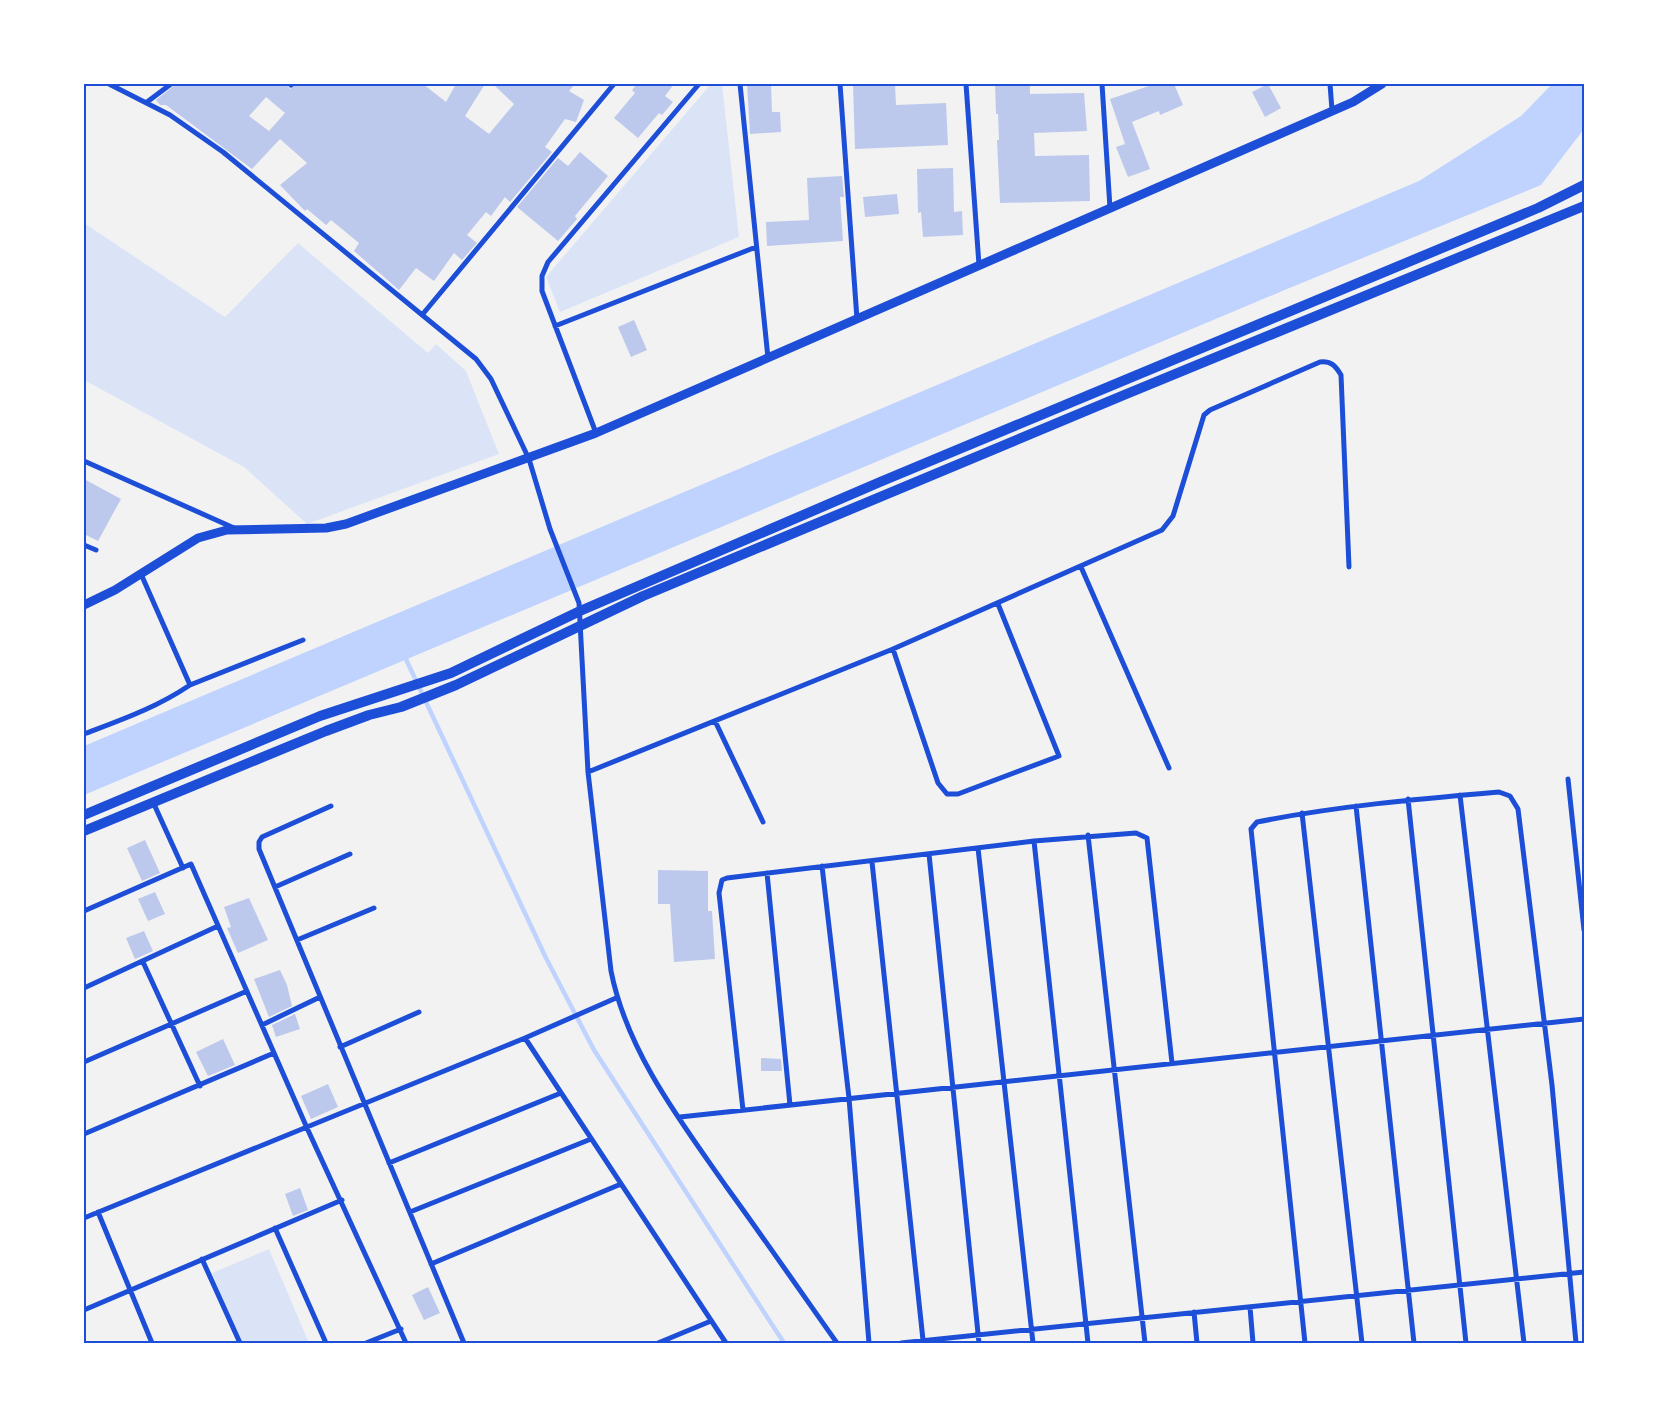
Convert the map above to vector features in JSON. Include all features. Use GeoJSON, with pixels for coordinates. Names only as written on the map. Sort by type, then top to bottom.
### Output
{"type":"FeatureCollection","features":[{"type":"Feature","properties":{"kind":"main road"},"geometry":{"type":"LineString","coordinates":[[84,815],[320,716],[450,673],[580,611],[1087,394],[1538,208],[1584,185]]}},
{"type":"Feature","properties":{"kind":"main road"},"geometry":{"type":"LineString","coordinates":[[84,831],[326,730],[369,715],[401,707],[456,685],[643,596],[1124,395],[1584,206]]}},
{"type":"Feature","properties":{"kind":"street"},"geometry":{"type":"LineString","coordinates":[[109,84],[170,115],[223,152],[476,359],[491,379],[529,459],[553,536],[577,596],[581,625],[588,772],[611,970],[616,998],[638,1050],[680,1117],[837,1343]]}},
{"type":"Feature","properties":{"kind":"street"},"geometry":{"type":"LineString","coordinates":[[147,102],[171,84]]}},
{"type":"Feature","properties":{"kind":"street"},"geometry":{"type":"LineString","coordinates":[[422,315],[614,84]]}},
{"type":"Feature","properties":{"kind":"street"},"geometry":{"type":"LineString","coordinates":[[596,433],[542,291],[542,276],[548,262],[699,84]]}},
{"type":"Feature","properties":{"kind":"street"},"geometry":{"type":"LineString","coordinates":[[740,84],[768,358]]}},
{"type":"Feature","properties":{"kind":"street"},"geometry":{"type":"LineString","coordinates":[[840,84],[857,319]]}},
{"type":"Feature","properties":{"kind":"street"},"geometry":{"type":"LineString","coordinates":[[966,84],[979,266]]}},
{"type":"Feature","properties":{"kind":"street"},"geometry":{"type":"LineString","coordinates":[[1102,84],[1110,208]]}},
{"type":"Feature","properties":{"kind":"street"},"geometry":{"type":"LineString","coordinates":[[1330,84],[1332,110]]}},
{"type":"Feature","properties":{"kind":"street"},"geometry":{"type":"LineString","coordinates":[[84,605],[141,574],[198,538],[236,529],[335,527],[529,459],[596,433],[1332,110],[1382,84]]}},
{"type":"Feature","properties":{"kind":"street"},"geometry":{"type":"LineString","coordinates":[[555,326],[756,247]]}},
{"type":"Feature","properties":{"kind":"street"},"geometry":{"type":"LineString","coordinates":[[588,772],[998,604],[1082,567],[1168,525],[1176,509],[1204,415],[1287,375],[1320,362],[1328,361],[1336,366],[1341,375],[1349,567]]}},
{"type":"Feature","properties":{"kind":"street"},"geometry":{"type":"LineString","coordinates":[[84,461],[236,529]]}},
{"type":"Feature","properties":{"kind":"street"},"geometry":{"type":"LineString","coordinates":[[84,545],[96,550]]}},
{"type":"Feature","properties":{"kind":"street"},"geometry":{"type":"LineString","coordinates":[[1082,567],[1169,768]]}},
{"type":"Feature","properties":{"kind":"street"},"geometry":{"type":"LineString","coordinates":[[141,574],[190,685]]}},
{"type":"Feature","properties":{"kind":"street"},"geometry":{"type":"LineString","coordinates":[[893,648],[938,783],[946,794],[958,794],[1059,756],[998,604]]}},
{"type":"Feature","properties":{"kind":"street"},"geometry":{"type":"LineString","coordinates":[[84,734],[165,702],[190,685],[303,640]]}},
{"type":"Feature","properties":{"kind":"street"},"geometry":{"type":"LineString","coordinates":[[715,721],[763,822]]}},
{"type":"Feature","properties":{"kind":"street"},"geometry":{"type":"LineString","coordinates":[[1568,779],[1584,930]]}},
{"type":"Feature","properties":{"kind":"street"},"geometry":{"type":"LineString","coordinates":[[1305,1343],[1251,829],[1257,822],[1302,813],[1408,799],[1499,792],[1510,796],[1517,803],[1552,1085],[1576,1343]]}},
{"type":"Feature","properties":{"kind":"street"},"geometry":{"type":"LineString","coordinates":[[1460,795],[1524,1343]]}},
{"type":"Feature","properties":{"kind":"street"},"geometry":{"type":"LineString","coordinates":[[1408,799],[1458,1285],[1466,1343]]}},
{"type":"Feature","properties":{"kind":"street"},"geometry":{"type":"LineString","coordinates":[[152,801],[183,868]]}},
{"type":"Feature","properties":{"kind":"street"},"geometry":{"type":"LineString","coordinates":[[332,806],[260,839],[259,849],[464,1343]]}},
{"type":"Feature","properties":{"kind":"street"},"geometry":{"type":"LineString","coordinates":[[1356,806],[1414,1343]]}},
{"type":"Feature","properties":{"kind":"street"},"geometry":{"type":"LineString","coordinates":[[1302,813],[1358,1294],[1362,1343]]}},
{"type":"Feature","properties":{"kind":"street"},"geometry":{"type":"LineString","coordinates":[[743,1110],[719,892],[720,883],[727,878],[1088,835],[1136,833],[1147,838],[1172,1063]]}},
{"type":"Feature","properties":{"kind":"street"},"geometry":{"type":"LineString","coordinates":[[1088,835],[1145,1343]]}},
{"type":"Feature","properties":{"kind":"street"},"geometry":{"type":"LineString","coordinates":[[1034,841],[1061,1075],[1088,1343]]}},
{"type":"Feature","properties":{"kind":"street"},"geometry":{"type":"LineString","coordinates":[[978,848],[1006,1081],[1033,1343]]}},
{"type":"Feature","properties":{"kind":"street"},"geometry":{"type":"LineString","coordinates":[[275,887],[350,854]]}},
{"type":"Feature","properties":{"kind":"street"},"geometry":{"type":"LineString","coordinates":[[929,854],[980,1343]]}},
{"type":"Feature","properties":{"kind":"street"},"geometry":{"type":"LineString","coordinates":[[872,862],[899,1093],[923,1340]]}},
{"type":"Feature","properties":{"kind":"street"},"geometry":{"type":"LineString","coordinates":[[84,911],[192,864],[307,1128],[342,1200],[406,1343]]}},
{"type":"Feature","properties":{"kind":"street"},"geometry":{"type":"LineString","coordinates":[[822,866],[849,1098],[869,1343]]}},
{"type":"Feature","properties":{"kind":"street"},"geometry":{"type":"LineString","coordinates":[[767,873],[790,1105]]}},
{"type":"Feature","properties":{"kind":"street"},"geometry":{"type":"LineString","coordinates":[[297,940],[374,908]]}},
{"type":"Feature","properties":{"kind":"street"},"geometry":{"type":"LineString","coordinates":[[84,988],[218,926]]}},
{"type":"Feature","properties":{"kind":"street"},"geometry":{"type":"LineString","coordinates":[[143,962],[200,1086]]}},
{"type":"Feature","properties":{"kind":"street"},"geometry":{"type":"LineString","coordinates":[[84,1062],[247,991]]}},
{"type":"Feature","properties":{"kind":"street"},"geometry":{"type":"LineString","coordinates":[[262,1025],[320,997]]}},
{"type":"Feature","properties":{"kind":"street"},"geometry":{"type":"LineString","coordinates":[[84,1218],[525,1038],[616,998]]}},
{"type":"Feature","properties":{"kind":"street"},"geometry":{"type":"LineString","coordinates":[[340,1047],[419,1012]]}},
{"type":"Feature","properties":{"kind":"street"},"geometry":{"type":"LineString","coordinates":[[680,1117],[1584,1019]]}},
{"type":"Feature","properties":{"kind":"street"},"geometry":{"type":"LineString","coordinates":[[525,1038],[726,1343]]}},
{"type":"Feature","properties":{"kind":"street"},"geometry":{"type":"LineString","coordinates":[[84,1134],[274,1053]]}},
{"type":"Feature","properties":{"kind":"street"},"geometry":{"type":"LineString","coordinates":[[390,1163],[561,1093]]}},
{"type":"Feature","properties":{"kind":"street"},"geometry":{"type":"LineString","coordinates":[[410,1212],[591,1139]]}},
{"type":"Feature","properties":{"kind":"street"},"geometry":{"type":"LineString","coordinates":[[431,1264],[621,1184]]}},
{"type":"Feature","properties":{"kind":"street"},"geometry":{"type":"LineString","coordinates":[[84,1310],[342,1200]]}},
{"type":"Feature","properties":{"kind":"street"},"geometry":{"type":"LineString","coordinates":[[98,1212],[152,1343]]}},
{"type":"Feature","properties":{"kind":"street"},"geometry":{"type":"LineString","coordinates":[[275,1228],[326,1343]]}},
{"type":"Feature","properties":{"kind":"street"},"geometry":{"type":"LineString","coordinates":[[202,1259],[240,1343]]}},
{"type":"Feature","properties":{"kind":"street"},"geometry":{"type":"LineString","coordinates":[[901,1343],[1584,1272]]}},
{"type":"Feature","properties":{"kind":"street"},"geometry":{"type":"LineString","coordinates":[[1250,1307],[1253,1343]]}},
{"type":"Feature","properties":{"kind":"street"},"geometry":{"type":"LineString","coordinates":[[1194,1312],[1197,1343]]}},
{"type":"Feature","properties":{"kind":"street"},"geometry":{"type":"LineString","coordinates":[[658,1343],[711,1321]]}},
{"type":"Feature","properties":{"kind":"street"},"geometry":{"type":"LineString","coordinates":[[366,1343],[401,1329]]}},
{"type":"Feature","properties":{"kind":"shaded area"},"geometry":{"type":"Polygon","coordinates":[[[711,84],[722,84],[739,237],[560,312],[546,277],[711,84]]]}},
{"type":"Feature","properties":{"kind":"shaded area"},"geometry":{"type":"Polygon","coordinates":[[[84,223],[225,317],[298,243],[428,353],[436,344],[466,371],[499,454],[307,524],[244,467],[84,380],[84,223]]]}},
{"type":"Feature","properties":{"kind":"shaded area"},"geometry":{"type":"Polygon","coordinates":[[[269,1249],[309,1343],[241,1343],[212,1273],[269,1249]]]}},
{"type":"Feature","properties":{"kind":"water"},"geometry":{"type":"Polygon","coordinates":[[[1552,84],[1584,84],[1584,129],[1541,185],[1287,289],[84,795],[84,746],[1419,181],[1521,116],[1552,84]]]}},
{"type":"Feature","properties":{"kind":"building"},"geometry":{"type":"Polygon","coordinates":[[[176,84],[287,84],[290,89],[296,84],[423,84],[446,102],[456,84],[485,84],[465,116],[489,134],[514,104],[493,84],[575,84],[569,91],[584,100],[576,122],[565,119],[545,147],[552,152],[510,202],[505,197],[491,216],[486,212],[467,235],[477,243],[462,260],[454,253],[434,281],[416,268],[399,290],[354,251],[359,243],[331,220],[326,225],[307,209],[305,211],[280,185],[307,163],[280,139],[252,169],[166,105],[160,105],[156,100],[176,84]],[[266,97],[249,116],[269,131],[285,113],[266,97]]]}},
{"type":"Feature","properties":{"kind":"building"},"geometry":{"type":"Polygon","coordinates":[[[637,84],[674,84],[665,96],[673,102],[662,115],[659,113],[638,138],[614,118],[635,93],[632,90],[637,84]]]}},
{"type":"Feature","properties":{"kind":"building"},"geometry":{"type":"Polygon","coordinates":[[[747,84],[771,84],[772,112],[780,112],[781,132],[750,134],[747,84]]]}},
{"type":"Feature","properties":{"kind":"building"},"geometry":{"type":"Polygon","coordinates":[[[853,84],[895,84],[896,105],[946,103],[948,145],[855,149],[853,84]]]}},
{"type":"Feature","properties":{"kind":"building"},"geometry":{"type":"Polygon","coordinates":[[[995,84],[1030,84],[1030,94],[1084,93],[1087,131],[1034,133],[1035,156],[1089,155],[1090,201],[1000,203],[997,140],[999,140],[998,114],[996,114],[995,84]]]}},
{"type":"Feature","properties":{"kind":"building"},"geometry":{"type":"Polygon","coordinates":[[[1155,84],[1174,84],[1183,105],[1160,115],[1159,111],[1132,122],[1150,169],[1128,177],[1116,147],[1125,144],[1110,99],[1155,84]]]}},
{"type":"Feature","properties":{"kind":"building"},"geometry":{"type":"Polygon","coordinates":[[[1268,84],[1281,108],[1265,117],[1252,92],[1268,84]]]}},
{"type":"Feature","properties":{"kind":"building"},"geometry":{"type":"Polygon","coordinates":[[[580,152],[608,176],[575,216],[577,219],[558,241],[517,207],[558,158],[568,166],[580,152]]]}},
{"type":"Feature","properties":{"kind":"building"},"geometry":{"type":"Polygon","coordinates":[[[953,168],[954,212],[962,211],[963,235],[923,237],[921,212],[918,213],[917,169],[953,168]]]}},
{"type":"Feature","properties":{"kind":"building"},"geometry":{"type":"Polygon","coordinates":[[[842,176],[844,197],[840,197],[843,241],[767,246],[766,222],[809,220],[807,178],[842,176]]]}},
{"type":"Feature","properties":{"kind":"building"},"geometry":{"type":"Polygon","coordinates":[[[897,194],[899,214],[865,217],[863,197],[897,194]]]}},
{"type":"Feature","properties":{"kind":"building"},"geometry":{"type":"Polygon","coordinates":[[[634,320],[647,350],[631,357],[618,327],[634,320]]]}},
{"type":"Feature","properties":{"kind":"building"},"geometry":{"type":"Polygon","coordinates":[[[84,479],[121,499],[98,541],[84,534],[84,479]]]}},
{"type":"Feature","properties":{"kind":"building"},"geometry":{"type":"Polygon","coordinates":[[[145,840],[160,873],[142,881],[127,848],[145,840]]]}},
{"type":"Feature","properties":{"kind":"building"},"geometry":{"type":"Polygon","coordinates":[[[658,870],[708,871],[708,911],[712,911],[715,959],[674,962],[670,904],[658,904],[658,870]]]}},
{"type":"Feature","properties":{"kind":"building"},"geometry":{"type":"Polygon","coordinates":[[[155,892],[165,914],[148,921],[138,899],[155,892]]]}},
{"type":"Feature","properties":{"kind":"building"},"geometry":{"type":"Polygon","coordinates":[[[249,898],[268,940],[238,953],[227,928],[231,927],[224,907],[249,898]]]}},
{"type":"Feature","properties":{"kind":"building"},"geometry":{"type":"Polygon","coordinates":[[[144,931],[153,951],[135,959],[126,938],[144,931]]]}},
{"type":"Feature","properties":{"kind":"building"},"geometry":{"type":"Polygon","coordinates":[[[280,970],[287,985],[292,1006],[269,1017],[254,979],[280,970]]]}},
{"type":"Feature","properties":{"kind":"building"},"geometry":{"type":"Polygon","coordinates":[[[295,1014],[300,1029],[276,1037],[272,1025],[295,1014]]]}},
{"type":"Feature","properties":{"kind":"building"},"geometry":{"type":"Polygon","coordinates":[[[223,1039],[235,1065],[208,1076],[196,1052],[223,1039]]]}},
{"type":"Feature","properties":{"kind":"building"},"geometry":{"type":"Polygon","coordinates":[[[761,1058],[781,1059],[782,1071],[761,1071],[761,1058]]]}},
{"type":"Feature","properties":{"kind":"building"},"geometry":{"type":"Polygon","coordinates":[[[328,1084],[338,1107],[311,1119],[301,1096],[328,1084]]]}},
{"type":"Feature","properties":{"kind":"building"},"geometry":{"type":"Polygon","coordinates":[[[300,1188],[308,1210],[293,1216],[285,1194],[300,1188]]]}},
{"type":"Feature","properties":{"kind":"building"},"geometry":{"type":"Polygon","coordinates":[[[428,1287],[440,1313],[424,1320],[412,1295],[428,1287]]]}},
{"type":"Feature","properties":{"kind":"waterway"},"geometry":{"type":"LineString","coordinates":[[404,655],[546,958],[594,1050],[784,1343]]}}]}
